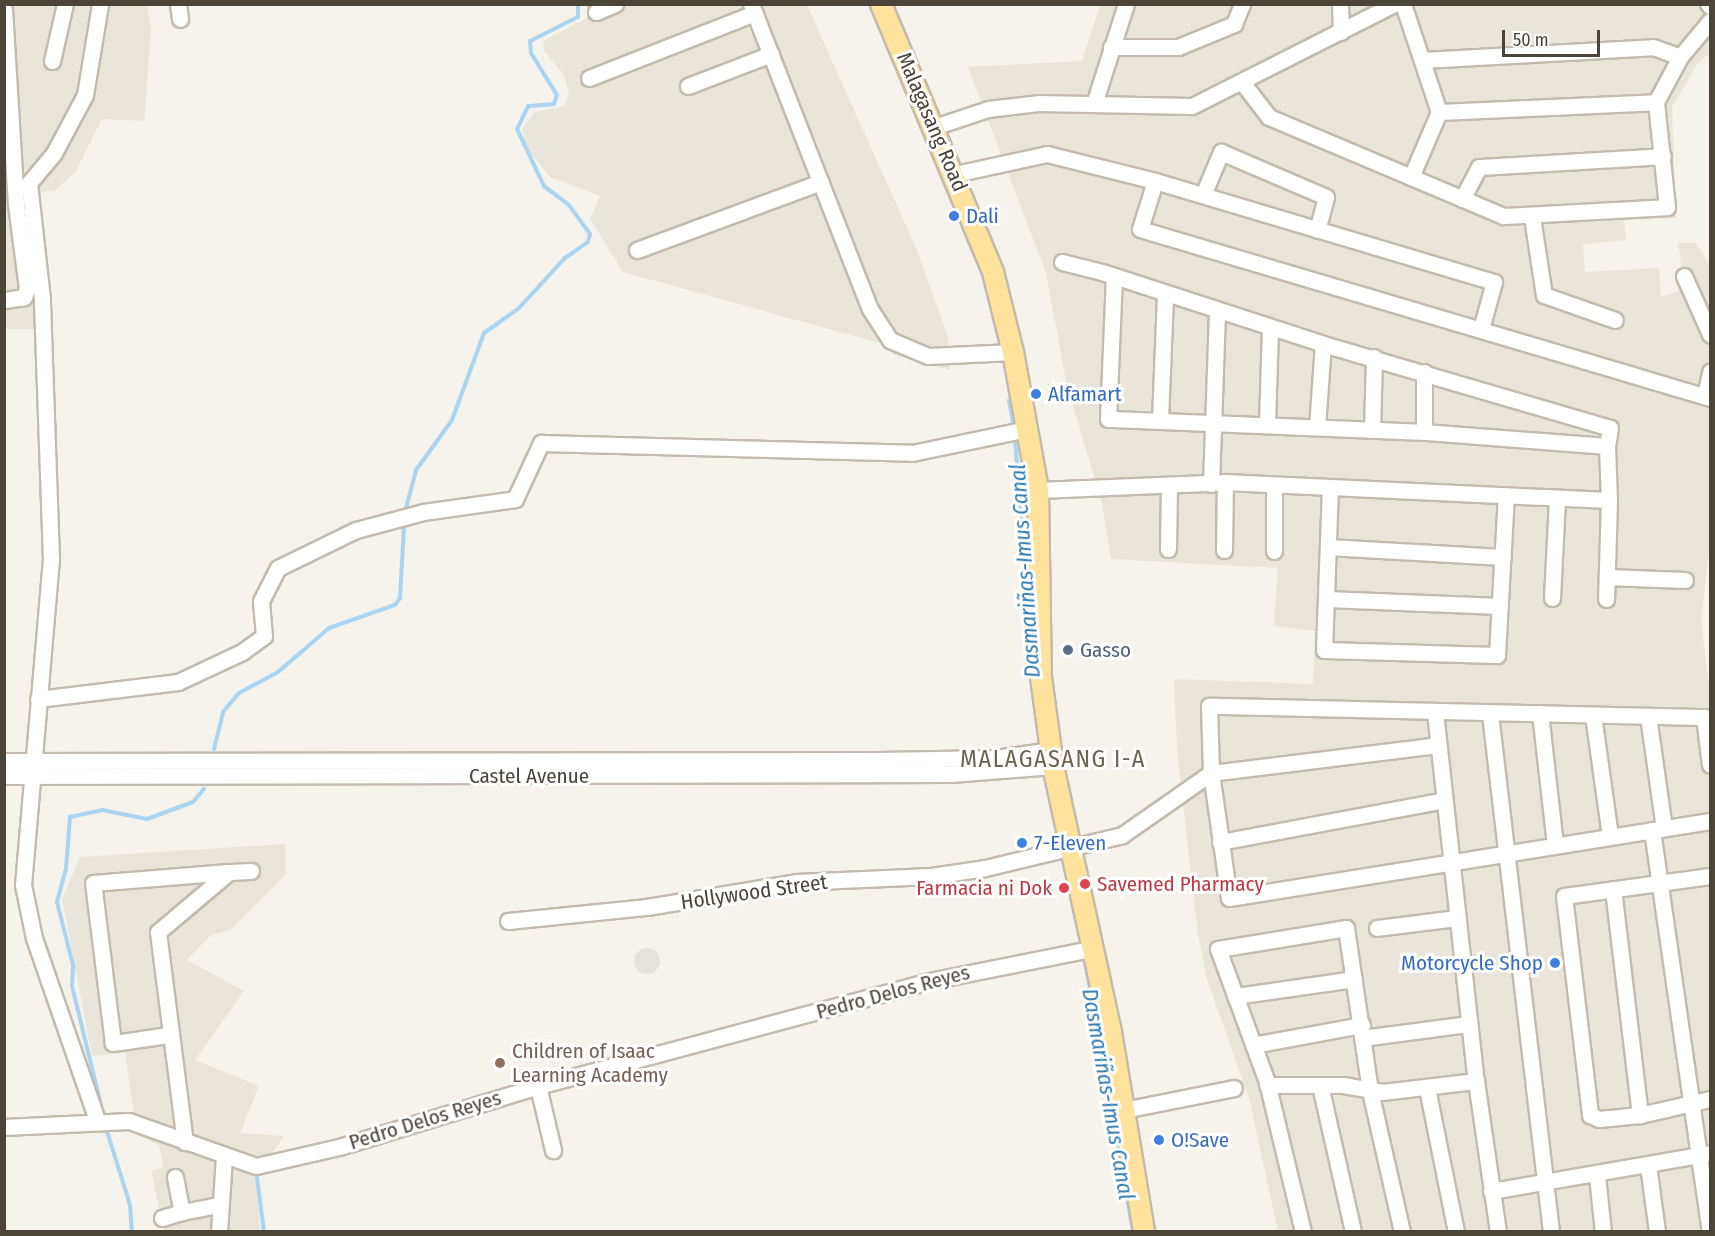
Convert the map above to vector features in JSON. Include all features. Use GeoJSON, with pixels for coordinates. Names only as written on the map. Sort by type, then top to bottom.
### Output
{"type":"FeatureCollection","features":[{"type":"Feature","properties":{"kind":"main road","name":"Malagasang Road"},"geometry":{"type":"LineString","coordinates":[[881,4],[955,174],[993,272],[1013,352],[1038,490],[1041,677],[1052,758],[1089,948],[1124,1110],[1144,1232]]}},
{"type":"Feature","properties":{"kind":"street"},"geometry":{"type":"LineString","coordinates":[[52,61],[65,4]]}},
{"type":"Feature","properties":{"kind":"street"},"geometry":{"type":"LineString","coordinates":[[97,1120],[34,938],[23,885],[51,560],[42,299],[29,183],[54,153],[85,95],[100,4]]}},
{"type":"Feature","properties":{"kind":"street"},"geometry":{"type":"LineString","coordinates":[[596,12],[615,4]]}},
{"type":"Feature","properties":{"kind":"street"},"geometry":{"type":"LineString","coordinates":[[1094,104],[1126,4]]}},
{"type":"Feature","properties":{"kind":"street"},"geometry":{"type":"LineString","coordinates":[[1111,47],[1178,47],[1234,24],[1242,4]]}},
{"type":"Feature","properties":{"kind":"street"},"geometry":{"type":"LineString","coordinates":[[1340,4],[1341,32]]}},
{"type":"Feature","properties":{"kind":"street"},"geometry":{"type":"LineString","coordinates":[[934,127],[988,109],[1038,103],[1192,106],[1394,4]]}},
{"type":"Feature","properties":{"kind":"street"},"geometry":{"type":"LineString","coordinates":[[1403,4],[1438,112],[1412,177]]}},
{"type":"Feature","properties":{"kind":"street"},"geometry":{"type":"LineString","coordinates":[[4,9],[16,204],[27,289],[24,297],[4,300]]}},
{"type":"Feature","properties":{"kind":"street"},"geometry":{"type":"LineString","coordinates":[[589,78],[753,9],[870,309],[890,340],[928,356],[1013,352]]}},
{"type":"Feature","properties":{"kind":"street"},"geometry":{"type":"LineString","coordinates":[[1242,82],[1269,117],[1503,216],[1532,217],[1667,207],[1656,102],[1680,57],[1710,21]]}},
{"type":"Feature","properties":{"kind":"street"},"geometry":{"type":"LineString","coordinates":[[1423,60],[1653,47],[1680,57]]}},
{"type":"Feature","properties":{"kind":"street"},"geometry":{"type":"LineString","coordinates":[[688,86],[771,54]]}},
{"type":"Feature","properties":{"kind":"street"},"geometry":{"type":"LineString","coordinates":[[1438,112],[1656,102]]}},
{"type":"Feature","properties":{"kind":"street"},"geometry":{"type":"LineString","coordinates":[[1203,195],[1221,152],[1326,197],[1317,230]]}},
{"type":"Feature","properties":{"kind":"street"},"geometry":{"type":"LineString","coordinates":[[955,174],[1047,154],[1203,195],[1494,282],[1481,329]]}},
{"type":"Feature","properties":{"kind":"street"},"geometry":{"type":"LineString","coordinates":[[1462,199],[1479,167],[1663,156]]}},
{"type":"Feature","properties":{"kind":"street"},"geometry":{"type":"LineString","coordinates":[[1155,181],[1140,229],[1708,397],[1710,372]]}},
{"type":"Feature","properties":{"kind":"street"},"geometry":{"type":"LineString","coordinates":[[637,250],[821,182]]}},
{"type":"Feature","properties":{"kind":"street"},"geometry":{"type":"LineString","coordinates":[[1532,217],[1544,296],[1615,320]]}},
{"type":"Feature","properties":{"kind":"street"},"geometry":{"type":"LineString","coordinates":[[1062,262],[1114,276],[1165,295],[1323,344],[1374,357],[1610,428],[1607,446],[1609,500],[1606,599]]}},
{"type":"Feature","properties":{"kind":"street"},"geometry":{"type":"LineString","coordinates":[[1114,276],[1108,418],[1424,432],[1607,446]]}},
{"type":"Feature","properties":{"kind":"street"},"geometry":{"type":"LineString","coordinates":[[1684,276],[1710,334]]}},
{"type":"Feature","properties":{"kind":"street"},"geometry":{"type":"LineString","coordinates":[[1160,420],[1165,295]]}},
{"type":"Feature","properties":{"kind":"street"},"geometry":{"type":"LineString","coordinates":[[1217,310],[1213,424],[1224,550]]}},
{"type":"Feature","properties":{"kind":"street"},"geometry":{"type":"LineString","coordinates":[[1267,424],[1270,327]]}},
{"type":"Feature","properties":{"kind":"street"},"geometry":{"type":"LineString","coordinates":[[1317,427],[1323,344]]}},
{"type":"Feature","properties":{"kind":"street"},"geometry":{"type":"LineString","coordinates":[[1372,430],[1374,357]]}},
{"type":"Feature","properties":{"kind":"street"},"geometry":{"type":"LineString","coordinates":[[1424,372],[1424,432]]}},
{"type":"Feature","properties":{"kind":"street"},"geometry":{"type":"LineString","coordinates":[[38,699],[178,682],[242,652],[264,636],[261,601],[278,568],[356,530],[423,512],[515,499],[541,443],[912,453],[1006,430],[1027,429]]}},
{"type":"Feature","properties":{"kind":"street"},"geometry":{"type":"LineString","coordinates":[[1038,490],[1169,488],[1218,483],[1609,500]]}},
{"type":"Feature","properties":{"kind":"street"},"geometry":{"type":"LineString","coordinates":[[1274,485],[1274,551]]}},
{"type":"Feature","properties":{"kind":"street"},"geometry":{"type":"LineString","coordinates":[[1330,487],[1324,650],[1497,655],[1506,495]]}},
{"type":"Feature","properties":{"kind":"street"},"geometry":{"type":"LineString","coordinates":[[1168,549],[1169,488]]}},
{"type":"Feature","properties":{"kind":"street"},"geometry":{"type":"LineString","coordinates":[[1552,598],[1557,498]]}},
{"type":"Feature","properties":{"kind":"street"},"geometry":{"type":"LineString","coordinates":[[1328,547],[1503,558]]}},
{"type":"Feature","properties":{"kind":"street"},"geometry":{"type":"LineString","coordinates":[[1607,577],[1685,580]]}},
{"type":"Feature","properties":{"kind":"street"},"geometry":{"type":"LineString","coordinates":[[1326,599],[1500,606]]}},
{"type":"Feature","properties":{"kind":"street"},"geometry":{"type":"LineString","coordinates":[[1710,765],[1707,719],[1209,706],[1211,773],[1229,898],[1710,821]]}},
{"type":"Feature","properties":{"kind":"street"},"geometry":{"type":"LineString","coordinates":[[1435,712],[1469,1024],[1498,1232]]}},
{"type":"Feature","properties":{"kind":"street"},"geometry":{"type":"LineString","coordinates":[[1540,713],[1555,845]]}},
{"type":"Feature","properties":{"kind":"street"},"geometry":{"type":"LineString","coordinates":[[1490,714],[1551,1232]]}},
{"type":"Feature","properties":{"kind":"street"},"geometry":{"type":"LineString","coordinates":[[1593,715],[1610,836]]}},
{"type":"Feature","properties":{"kind":"street"},"geometry":{"type":"LineString","coordinates":[[1648,716],[1662,882],[1693,1103],[1705,1154],[1710,1232]]}},
{"type":"Feature","properties":{"kind":"street"},"geometry":{"type":"LineString","coordinates":[[1211,773],[1438,745]]}},
{"type":"Feature","properties":{"kind":"street","name":"Castel Avenue"},"geometry":{"type":"LineString","coordinates":[[4,760],[33,768],[951,774],[1052,758]]}},
{"type":"Feature","properties":{"kind":"street","name":"Castel Avenue"},"geometry":{"type":"LineString","coordinates":[[4,776],[33,768]]}},
{"type":"Feature","properties":{"kind":"street","name":"Hollywood Street"},"geometry":{"type":"LineString","coordinates":[[508,921],[647,907],[796,882],[931,876],[984,868],[1069,845],[1122,835],[1211,773]]}},
{"type":"Feature","properties":{"kind":"street"},"geometry":{"type":"LineString","coordinates":[[1220,842],[1444,800]]}},
{"type":"Feature","properties":{"kind":"street"},"geometry":{"type":"LineString","coordinates":[[168,1035],[113,1043],[93,884],[251,871]]}},
{"type":"Feature","properties":{"kind":"street"},"geometry":{"type":"LineString","coordinates":[[185,1142],[168,1035],[158,932],[229,872]]}},
{"type":"Feature","properties":{"kind":"street"},"geometry":{"type":"LineString","coordinates":[[1710,876],[1564,896],[1588,1110],[1599,1119],[1640,1115],[1710,1100]]}},
{"type":"Feature","properties":{"kind":"street"},"geometry":{"type":"LineString","coordinates":[[1613,889],[1640,1115]]}},
{"type":"Feature","properties":{"kind":"street"},"geometry":{"type":"LineString","coordinates":[[1377,928],[1457,918]]}},
{"type":"Feature","properties":{"kind":"street"},"geometry":{"type":"LineString","coordinates":[[1303,1232],[1267,1086],[1218,949],[1346,928],[1370,1091],[1402,1232]]}},
{"type":"Feature","properties":{"kind":"street","name":"Pedro Delos Reyes"},"geometry":{"type":"LineString","coordinates":[[4,1127],[97,1120],[129,1121],[224,1157],[255,1166],[295,1158],[538,1086],[924,982],[1089,948]]}},
{"type":"Feature","properties":{"kind":"street"},"geometry":{"type":"LineString","coordinates":[[1235,996],[1354,979]]}},
{"type":"Feature","properties":{"kind":"street"},"geometry":{"type":"LineString","coordinates":[[1253,1045],[1362,1031],[1469,1024]]}},
{"type":"Feature","properties":{"kind":"street"},"geometry":{"type":"LineString","coordinates":[[1267,1086],[1320,1085],[1370,1091],[1427,1088],[1476,1081]]}},
{"type":"Feature","properties":{"kind":"street"},"geometry":{"type":"LineString","coordinates":[[1320,1085],[1353,1232]]}},
{"type":"Feature","properties":{"kind":"street"},"geometry":{"type":"LineString","coordinates":[[538,1086],[553,1150]]}},
{"type":"Feature","properties":{"kind":"street"},"geometry":{"type":"LineString","coordinates":[[1124,1110],[1234,1088]]}},
{"type":"Feature","properties":{"kind":"street"},"geometry":{"type":"LineString","coordinates":[[1427,1088],[1456,1232]]}},
{"type":"Feature","properties":{"kind":"street"},"geometry":{"type":"LineString","coordinates":[[1491,1191],[1597,1176],[1705,1154]]}},
{"type":"Feature","properties":{"kind":"street"},"geometry":{"type":"LineString","coordinates":[[219,1232],[224,1157]]}},
{"type":"Feature","properties":{"kind":"street"},"geometry":{"type":"LineString","coordinates":[[1648,1165],[1657,1232]]}},
{"type":"Feature","properties":{"kind":"street"},"geometry":{"type":"LineString","coordinates":[[1597,1176],[1603,1232]]}},
{"type":"Feature","properties":{"kind":"street"},"geometry":{"type":"LineString","coordinates":[[175,1177],[182,1212]]}},
{"type":"Feature","properties":{"kind":"street"},"geometry":{"type":"LineString","coordinates":[[162,1218],[219,1205]]}},
{"type":"Feature","properties":{"kind":"shaded area"},"geometry":{"type":"Polygon","coordinates":[[[5,5],[147,5],[151,29],[144,121],[102,119],[76,171],[56,190],[26,195],[41,329],[5,329],[5,5]]]}},
{"type":"Feature","properties":{"kind":"shaded area"},"geometry":{"type":"Polygon","coordinates":[[[586,5],[807,5],[916,248],[948,337],[950,370],[895,355],[883,344],[623,272],[590,219],[600,196],[550,177],[526,147],[522,129],[535,112],[565,106],[569,94],[564,75],[544,51],[543,41],[590,16],[586,5]]]}},
{"type":"Feature","properties":{"kind":"shaded area"},"geometry":{"type":"Polygon","coordinates":[[[1100,5],[1710,5],[1710,53],[1698,63],[1672,107],[1676,218],[1624,220],[1626,240],[1583,244],[1585,272],[1659,268],[1661,297],[1685,289],[1678,243],[1696,243],[1710,266],[1710,541],[1701,620],[1710,694],[1710,1231],[1278,1231],[1249,1098],[1206,976],[1198,934],[1177,751],[1174,679],[1313,684],[1315,631],[1274,626],[1278,568],[1111,559],[1102,503],[1067,386],[1046,273],[968,67],[1082,61],[1100,5]]]}},
{"type":"Feature","properties":{"kind":"shaded area"},"geometry":{"type":"Polygon","coordinates":[[[285,844],[286,874],[230,930],[210,936],[187,960],[244,991],[195,1060],[259,1086],[240,1133],[284,1136],[256,1176],[260,1231],[164,1231],[151,1171],[163,1167],[159,1145],[137,1135],[125,1053],[92,1056],[62,899],[80,857],[285,844]]]}},
{"type":"Feature","properties":{"kind":"shaded area"},"geometry":{"type":"Polygon","coordinates":[[[647,948],[656,952],[660,961],[656,970],[647,974],[638,970],[634,961],[638,952],[647,948]]]}},
{"type":"Feature","properties":{"kind":"waterway"},"geometry":{"type":"LineString","coordinates":[[406,508],[416,470],[452,420],[484,333],[519,308],[565,258],[588,242],[590,234],[569,205],[544,186],[517,129],[528,106],[554,104],[557,95],[531,53],[530,41],[578,17],[578,4]]}},
{"type":"Feature","properties":{"kind":"waterway","name":"Dasmariñas-Imus Canal"},"geometry":{"type":"LineString","coordinates":[[1009,400],[1013,423]]}},
{"type":"Feature","properties":{"kind":"waterway","name":"Dasmariñas-Imus Canal"},"geometry":{"type":"LineString","coordinates":[[1015,437],[1032,672]]}},
{"type":"Feature","properties":{"kind":"waterway"},"geometry":{"type":"LineString","coordinates":[[214,749],[223,712],[239,693],[278,672],[329,628],[395,605],[400,598],[404,526]]}},
{"type":"Feature","properties":{"kind":"waterway"},"geometry":{"type":"LineString","coordinates":[[101,1105],[72,986],[73,965],[57,902],[66,869],[70,817],[102,810],[147,819],[193,802],[204,789]]}},
{"type":"Feature","properties":{"kind":"waterway","name":"Dasmariñas-Imus Canal"},"geometry":{"type":"LineString","coordinates":[[1084,956],[1133,1232]]}},
{"type":"Feature","properties":{"kind":"waterway"},"geometry":{"type":"LineString","coordinates":[[106,1128],[130,1205],[132,1232]]}},
{"type":"Feature","properties":{"kind":"waterway"},"geometry":{"type":"LineString","coordinates":[[256,1170],[264,1232]]}},
{"type":"Feature","properties":{"kind":"place","name":"Dali"},"geometry":{"type":"Point","coordinates":[954,216]}},
{"type":"Feature","properties":{"kind":"place","name":"Alfamart"},"geometry":{"type":"Point","coordinates":[1036,394]}},
{"type":"Feature","properties":{"kind":"place","name":"Gasso"},"geometry":{"type":"Point","coordinates":[1068,650]}},
{"type":"Feature","properties":{"kind":"place","name":"7-Eleven"},"geometry":{"type":"Point","coordinates":[1022,843]}},
{"type":"Feature","properties":{"kind":"place","name":"Savemed Pharmacy"},"geometry":{"type":"Point","coordinates":[1085,884]}},
{"type":"Feature","properties":{"kind":"place","name":"Farmacia ni Dok"},"geometry":{"type":"Point","coordinates":[1064,888]}},
{"type":"Feature","properties":{"kind":"place","name":"Motorcycle Shop"},"geometry":{"type":"Point","coordinates":[1555,963]}},
{"type":"Feature","properties":{"kind":"place","name":"Children of Isaac Learning Academy"},"geometry":{"type":"Point","coordinates":[500,1063]}},
{"type":"Feature","properties":{"kind":"place","name":"O!Save"},"geometry":{"type":"Point","coordinates":[1159,1140]}},
{"type":"Feature","properties":{"kind":"district","name":"MALAGASANG I-A"},"geometry":{"type":"Point","coordinates":[1053,760]}}]}
